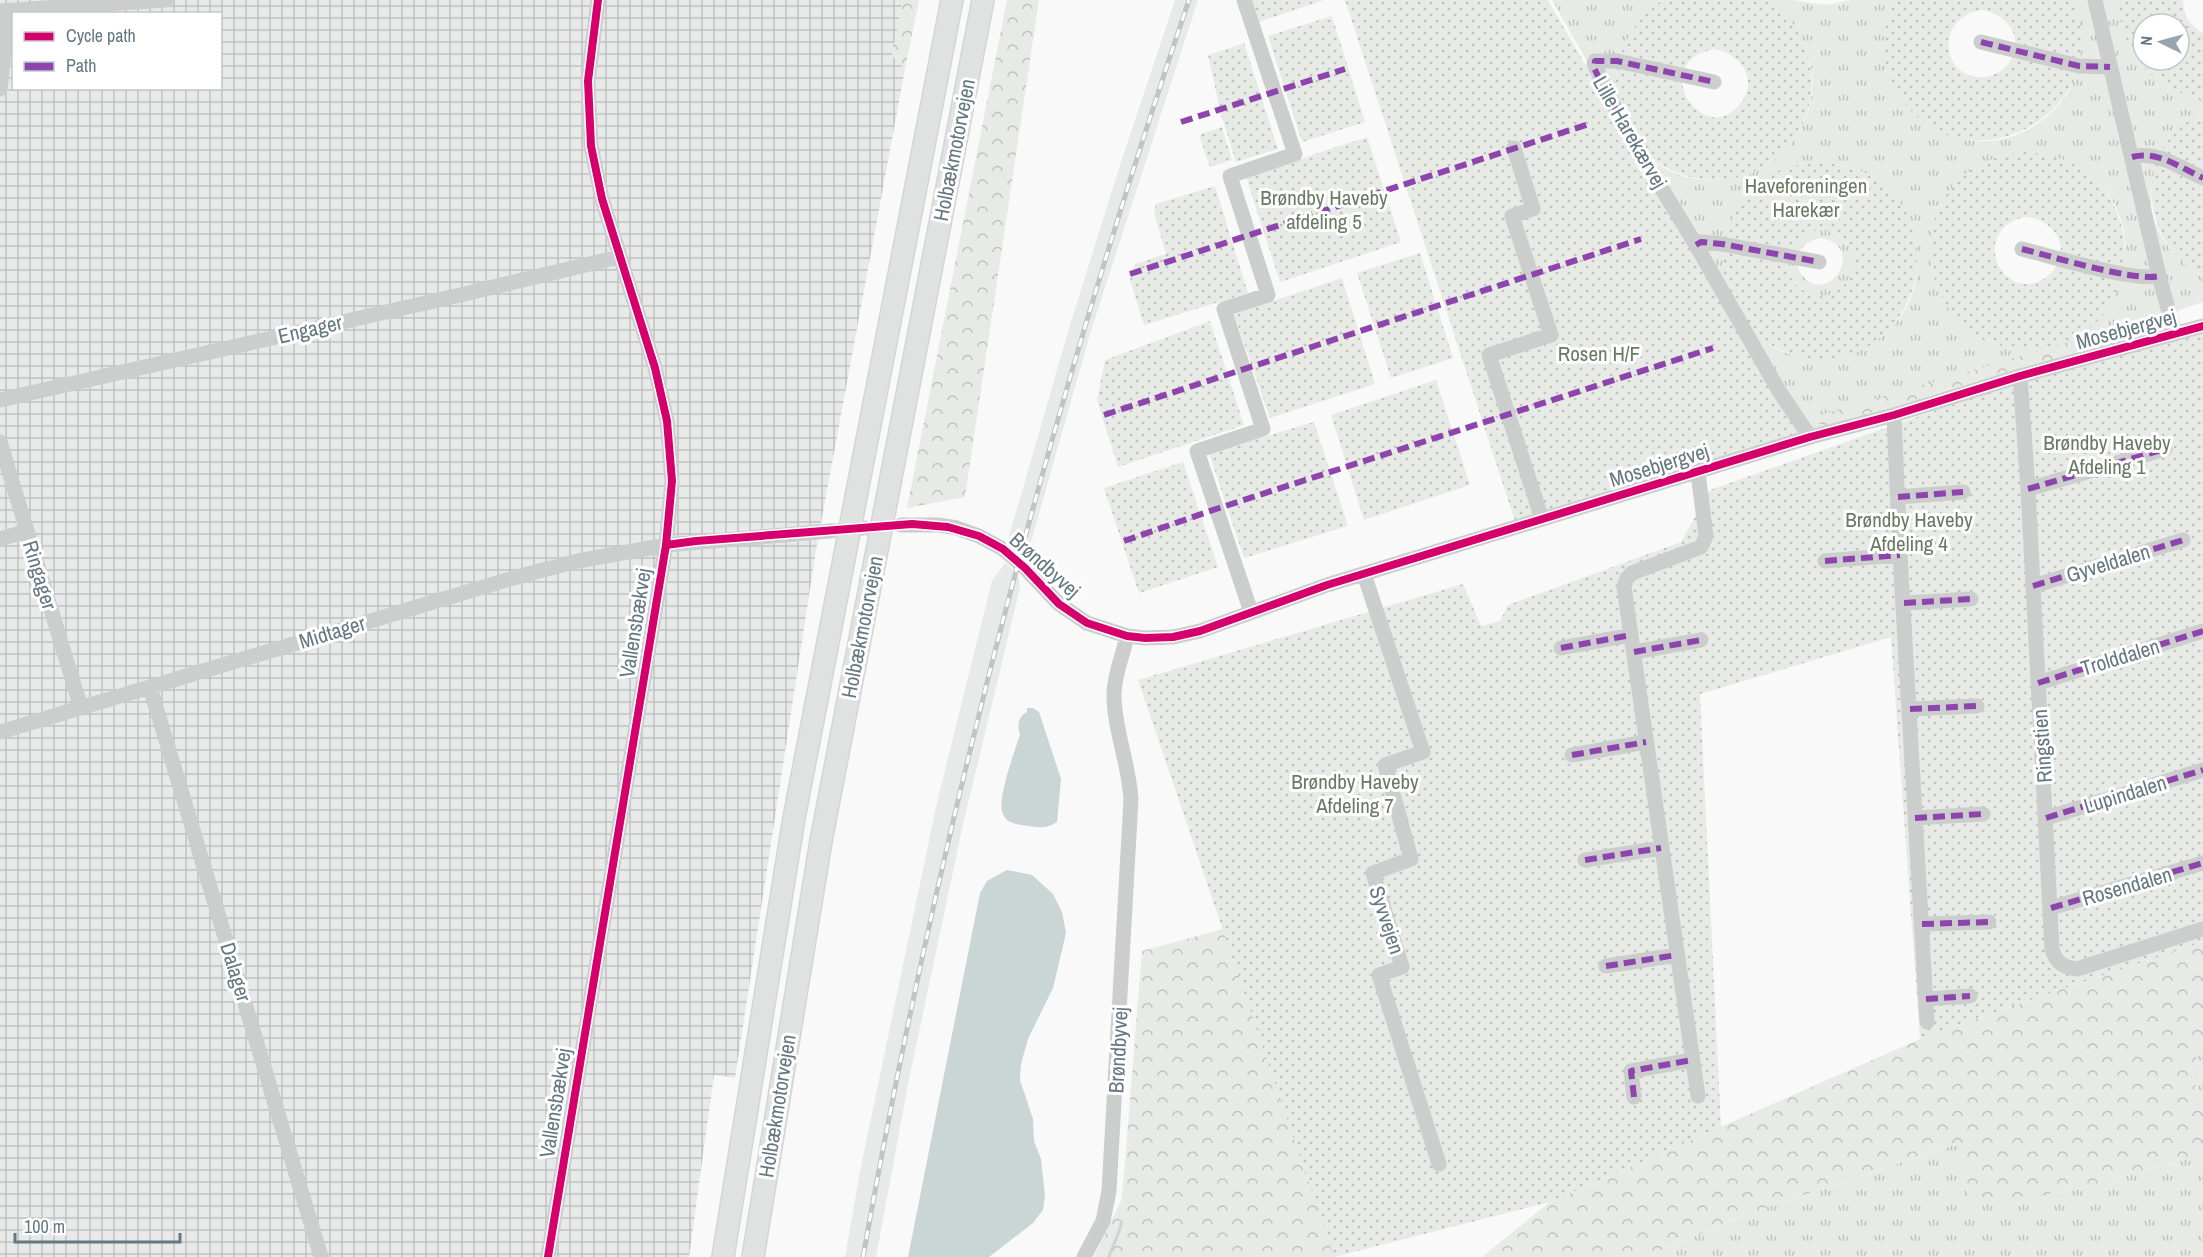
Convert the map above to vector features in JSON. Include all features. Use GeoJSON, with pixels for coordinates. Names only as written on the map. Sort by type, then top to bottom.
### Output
{"type":"FeatureCollection","features":[{"type":"Feature","properties":{"kind":"highway","name":"Holbækmotorvejen"},"geometry":{"type":"LineString","coordinates":[[723,1257],[794,818],[951,0]]}},
{"type":"Feature","properties":{"kind":"highway","name":"Holbækmotorvejen"},"geometry":{"type":"LineString","coordinates":[[753,1257],[821,841],[983,0]]}},
{"type":"Feature","properties":{"kind":"highway"},"geometry":{"type":"LineString","coordinates":[[969,69],[993,15],[996,0]]}},
{"type":"Feature","properties":{"kind":"street"},"geometry":{"type":"LineString","coordinates":[[0,89],[5,11],[166,0]]}},
{"type":"Feature","properties":{"kind":"street","name":"Vallensbækvej"},"geometry":{"type":"LineString","coordinates":[[548,1257],[666,545],[672,481],[667,421],[655,368],[619,257],[597,179],[591,146],[588,81],[598,0]]}},
{"type":"Feature","properties":{"kind":"street"},"geometry":{"type":"LineString","coordinates":[[1244,0],[1295,154],[1230,176],[1268,295],[1224,309],[1263,429],[1197,451],[1251,612]]}},
{"type":"Feature","properties":{"kind":"street"},"geometry":{"type":"LineString","coordinates":[[2095,0],[2159,276],[2175,334]]}},
{"type":"Feature","properties":{"kind":"street"},"geometry":{"type":"LineString","coordinates":[[1981,42],[2079,66],[2110,67]]}},
{"type":"Feature","properties":{"kind":"street","name":"Lille Harekærvej"},"geometry":{"type":"LineString","coordinates":[[1714,82],[1617,61],[1595,61],[1594,64],[1625,128],[1696,245],[1779,391],[1810,437]]}},
{"type":"Feature","properties":{"kind":"street"},"geometry":{"type":"LineString","coordinates":[[1514,148],[1533,208],[1512,216],[1551,335],[1489,356],[1542,519]]}},
{"type":"Feature","properties":{"kind":"street"},"geometry":{"type":"LineString","coordinates":[[2132,157],[2141,154],[2157,157],[2203,178]]}},
{"type":"Feature","properties":{"kind":"street"},"geometry":{"type":"LineString","coordinates":[[1696,245],[1707,242],[1819,262]]}},
{"type":"Feature","properties":{"kind":"street"},"geometry":{"type":"LineString","coordinates":[[2022,249],[2135,276],[2146,278],[2159,276]]}},
{"type":"Feature","properties":{"kind":"street","name":"Engager"},"geometry":{"type":"LineString","coordinates":[[0,400],[619,257]]}},
{"type":"Feature","properties":{"kind":"street","name":"Mosebjergvej"},"geometry":{"type":"LineString","coordinates":[[1127,636],[1166,638],[1188,635],[1364,574],[1810,437],[2203,326]]}},
{"type":"Feature","properties":{"kind":"street","name":"Ringstien"},"geometry":{"type":"LineString","coordinates":[[2020,376],[2052,949],[2055,959],[2064,967],[2077,969],[2203,929]]}},
{"type":"Feature","properties":{"kind":"street"},"geometry":{"type":"LineString","coordinates":[[1894,415],[1927,1022]]}},
{"type":"Feature","properties":{"kind":"street","name":"Ringager"},"geometry":{"type":"LineString","coordinates":[[0,442],[81,708]]}},
{"type":"Feature","properties":{"kind":"street"},"geometry":{"type":"LineString","coordinates":[[2028,489],[2165,449]]}},
{"type":"Feature","properties":{"kind":"street"},"geometry":{"type":"LineString","coordinates":[[1698,472],[1706,536],[1701,547],[1632,573],[1627,578],[1624,587],[1698,1096]]}},
{"type":"Feature","properties":{"kind":"street"},"geometry":{"type":"LineString","coordinates":[[1898,497],[1963,492]]}},
{"type":"Feature","properties":{"kind":"street","name":"Brøndbyvej"},"geometry":{"type":"LineString","coordinates":[[901,525],[930,524],[948,527],[984,539],[1003,549],[1025,568],[1052,598],[1071,613],[1103,630],[1127,636],[1114,693],[1116,718],[1130,775],[1131,799],[1109,1191],[1103,1221],[1084,1257]]}},
{"type":"Feature","properties":{"kind":"street"},"geometry":{"type":"LineString","coordinates":[[0,538],[27,531]]}},
{"type":"Feature","properties":{"kind":"street"},"geometry":{"type":"LineString","coordinates":[[666,545],[830,531]]}},
{"type":"Feature","properties":{"kind":"street","name":"Gyveldalen"},"geometry":{"type":"LineString","coordinates":[[2033,586],[2183,540]]}},
{"type":"Feature","properties":{"kind":"street","name":"Midtager"},"geometry":{"type":"LineString","coordinates":[[0,732],[520,576],[578,561],[666,545]]}},
{"type":"Feature","properties":{"kind":"street"},"geometry":{"type":"LineString","coordinates":[[1825,561],[1900,555]]}},
{"type":"Feature","properties":{"kind":"street","name":"Syvvejen"},"geometry":{"type":"LineString","coordinates":[[1364,574],[1423,752],[1385,765],[1411,859],[1372,873],[1402,967],[1378,975],[1439,1164]]}},
{"type":"Feature","properties":{"kind":"street"},"geometry":{"type":"LineString","coordinates":[[1904,603],[1971,599]]}},
{"type":"Feature","properties":{"kind":"street","name":"Trolddalen"},"geometry":{"type":"LineString","coordinates":[[2038,683],[2203,631]]}},
{"type":"Feature","properties":{"kind":"street"},"geometry":{"type":"LineString","coordinates":[[1561,648],[1631,635]]}},
{"type":"Feature","properties":{"kind":"street"},"geometry":{"type":"LineString","coordinates":[[1634,652],[1701,640]]}},
{"type":"Feature","properties":{"kind":"street","name":"Dalager"},"geometry":{"type":"LineString","coordinates":[[150,687],[321,1257]]}},
{"type":"Feature","properties":{"kind":"street"},"geometry":{"type":"LineString","coordinates":[[1910,709],[1977,706]]}},
{"type":"Feature","properties":{"kind":"street"},"geometry":{"type":"LineString","coordinates":[[1572,755],[1647,742]]}},
{"type":"Feature","properties":{"kind":"street","name":"Lupindalen"},"geometry":{"type":"LineString","coordinates":[[2046,818],[2203,770]]}},
{"type":"Feature","properties":{"kind":"street"},"geometry":{"type":"LineString","coordinates":[[1915,818],[1983,814]]}},
{"type":"Feature","properties":{"kind":"street"},"geometry":{"type":"LineString","coordinates":[[1585,860],[1661,848]]}},
{"type":"Feature","properties":{"kind":"street","name":"Rosendalen"},"geometry":{"type":"LineString","coordinates":[[2051,908],[2203,863]]}},
{"type":"Feature","properties":{"kind":"street"},"geometry":{"type":"LineString","coordinates":[[1922,924],[1989,922]]}},
{"type":"Feature","properties":{"kind":"street"},"geometry":{"type":"LineString","coordinates":[[1606,966],[1677,955]]}},
{"type":"Feature","properties":{"kind":"street"},"geometry":{"type":"LineString","coordinates":[[1926,999],[1970,996]]}},
{"type":"Feature","properties":{"kind":"street"},"geometry":{"type":"LineString","coordinates":[[1634,1097],[1631,1071],[1692,1060]]}},
{"type":"Feature","properties":{"kind":"shaded area"},"geometry":{"type":"Polygon","coordinates":[[[0,0],[903,0],[892,55],[905,69],[816,550],[735,1078],[714,1075],[689,1257],[0,1257],[0,0]]]}},
{"type":"Feature","properties":{"kind":"shaded area"},"geometry":{"type":"Polygon","coordinates":[[[1175,0],[1198,0],[1091,331],[1027,556],[1008,540],[1070,325],[1175,0]]]}},
{"type":"Feature","properties":{"kind":"shaded area"},"geometry":{"type":"Polygon","coordinates":[[[1005,563],[1018,574],[1020,588],[964,820],[909,1079],[876,1257],[845,1257],[860,1171],[936,807],[992,581],[1005,563]]]}},
{"type":"Feature","properties":{"kind":"shaded area"},"geometry":{"type":"Polygon","coordinates":[[[1027,708],[1033,708],[1039,712],[1061,779],[1057,822],[1044,827],[1011,822],[1004,817],[1002,807],[1004,787],[1020,734],[1019,721],[1027,712],[1027,708]]]}},
{"type":"Feature","properties":{"kind":"shaded area"},"geometry":{"type":"Polygon","coordinates":[[[1007,870],[1032,875],[1053,894],[1062,912],[1066,933],[1053,988],[1028,1039],[1021,1064],[1020,1080],[1033,1119],[1034,1141],[1041,1159],[1045,1195],[1043,1210],[1033,1223],[989,1257],[908,1257],[980,893],[987,881],[1007,870]]]}},
{"type":"Feature","properties":{"kind":"green space"},"geometry":{"type":"Polygon","coordinates":[[[903,0],[919,0],[905,69],[892,55],[903,0]]]}},
{"type":"Feature","properties":{"kind":"green space"},"geometry":{"type":"Polygon","coordinates":[[[1007,0],[1039,0],[965,497],[907,508],[1007,0]]]}},
{"type":"Feature","properties":{"kind":"green space"},"geometry":{"type":"Polygon","coordinates":[[[1251,0],[1324,0],[1259,22],[1251,0]]]}},
{"type":"Feature","properties":{"kind":"green space","name":"Rosen H/F"},"geometry":{"type":"Polygon","coordinates":[[[1345,0],[1548,0],[1798,434],[1515,521],[1345,0]]]}},
{"type":"Feature","properties":{"kind":"green space"},"geometry":{"type":"Polygon","coordinates":[[[1552,0],[1663,0],[1643,17],[1627,41],[1617,68],[1618,94],[1641,145],[1657,163],[1671,172],[1687,177],[1720,180],[1753,172],[1776,159],[1803,125],[1810,105],[1812,80],[1808,53],[1796,29],[1767,0],[1792,0],[1826,5],[1851,0],[1894,0],[1885,35],[1888,68],[1902,97],[1923,120],[1950,135],[1981,141],[2013,136],[2045,118],[2065,97],[2073,76],[2075,9],[2072,0],[2119,0],[2121,19],[2131,47],[2131,72],[2150,72],[2169,86],[2203,99],[2203,113],[2195,117],[2179,132],[2172,144],[2155,180],[2151,193],[2151,206],[2158,230],[2165,242],[2192,270],[2203,276],[2203,302],[1789,443],[1791,417],[1552,0]],[[2023,152],[2004,156],[1972,170],[1948,194],[1934,227],[1931,246],[1935,283],[1953,314],[1978,335],[1998,344],[2012,347],[2034,348],[2052,345],[2085,330],[2101,315],[2114,296],[2125,253],[2122,222],[2105,190],[2092,177],[2076,167],[2042,154],[2023,152]],[[1824,162],[1741,320],[1759,337],[1781,351],[1817,358],[1835,357],[1869,345],[1897,322],[1914,289],[1917,253],[1908,218],[1887,189],[1867,174],[1849,167],[1824,162]]]}},
{"type":"Feature","properties":{"kind":"green space","name":"Haveforeningen Harekær"},"geometry":{"type":"Polygon","coordinates":[[[1663,0],[1767,0],[1786,16],[1798,31],[1805,46],[1812,77],[1808,109],[1794,139],[1769,164],[1737,177],[1720,180],[1703,179],[1686,176],[1669,169],[1646,153],[1620,106],[1616,91],[1616,76],[1624,46],[1631,32],[1651,9],[1663,0]],[[1715,49],[1694,57],[1684,69],[1682,84],[1688,99],[1698,111],[1711,117],[1726,115],[1741,103],[1748,85],[1744,68],[1724,51],[1715,49]]]}},
{"type":"Feature","properties":{"kind":"green space"},"geometry":{"type":"Polygon","coordinates":[[[1894,0],[2072,0],[2081,43],[2074,80],[2053,109],[2023,130],[1988,140],[1952,137],[1919,119],[1893,84],[1884,52],[1885,31],[1894,0]],[[1982,10],[1966,15],[1956,24],[1950,36],[1949,48],[1952,60],[1960,70],[1971,76],[1986,77],[1996,74],[2007,66],[2014,54],[2015,36],[2006,22],[1991,12],[1982,10]]]}},
{"type":"Feature","properties":{"kind":"green space"},"geometry":{"type":"Polygon","coordinates":[[[2119,0],[2183,0],[2185,12],[2131,12],[2131,49],[2120,18],[2119,0]]]}},
{"type":"Feature","properties":{"kind":"green space","name":"Brøndby Haveby afdeling 5"},"geometry":{"type":"Polygon","coordinates":[[[1332,16],[1365,122],[1302,142],[1268,36],[1332,16]]]}},
{"type":"Feature","properties":{"kind":"green space"},"geometry":{"type":"Polygon","coordinates":[[[2191,24],[2203,33],[2203,99],[2169,87],[2150,72],[2191,72],[2191,24]]]}},
{"type":"Feature","properties":{"kind":"green space","name":"Brøndby Haveby afdeling 5"},"geometry":{"type":"Polygon","coordinates":[[[1244,43],[1278,149],[1236,162],[1221,115],[1208,55],[1244,43]]]}},
{"type":"Feature","properties":{"kind":"green space"},"geometry":{"type":"Polygon","coordinates":[[[2203,113],[2203,276],[2181,261],[2165,241],[2155,218],[2152,193],[2154,169],[2164,147],[2180,128],[2203,113]]]}},
{"type":"Feature","properties":{"kind":"green space"},"geometry":{"type":"Polygon","coordinates":[[[1222,127],[1232,160],[1210,167],[1199,135],[1222,127]]]}},
{"type":"Feature","properties":{"kind":"green space","name":"Brøndby Haveby afdeling 5"},"geometry":{"type":"Polygon","coordinates":[[[1367,137],[1401,242],[1280,282],[1246,177],[1367,137]]]}},
{"type":"Feature","properties":{"kind":"green space"},"geometry":{"type":"Polygon","coordinates":[[[2023,152],[2066,161],[2098,182],[2117,213],[2125,247],[2120,282],[2104,314],[2076,337],[2036,348],[1993,343],[1961,324],[1940,295],[1931,259],[1934,223],[1950,190],[1979,165],[2023,152]],[[2026,217],[2009,223],[1999,234],[1995,246],[1996,260],[2002,271],[2012,280],[2025,284],[2040,281],[2049,275],[2058,264],[2061,252],[2058,237],[2054,231],[2042,221],[2026,217]]]}},
{"type":"Feature","properties":{"kind":"green space","name":"Haveforeningen Harekær"},"geometry":{"type":"Polygon","coordinates":[[[1824,162],[1861,171],[1872,177],[1900,203],[1915,235],[1917,268],[1908,300],[1890,329],[1864,349],[1831,359],[1793,355],[1770,345],[1749,329],[1739,316],[1730,296],[1724,276],[1723,255],[1725,236],[1732,217],[1742,200],[1757,185],[1776,172],[1800,165],[1824,162]],[[1822,229],[1807,234],[1795,243],[1790,250],[1787,265],[1795,284],[1804,291],[1819,296],[1832,294],[1843,286],[1850,275],[1853,261],[1850,248],[1840,237],[1822,229]]]}},
{"type":"Feature","properties":{"kind":"green space","name":"Brøndby Haveby afdeling 5"},"geometry":{"type":"Polygon","coordinates":[[[1215,186],[1248,293],[1144,325],[1130,280],[1135,264],[1166,254],[1154,212],[1156,204],[1215,186]]]}},
{"type":"Feature","properties":{"kind":"green space"},"geometry":{"type":"Polygon","coordinates":[[[1822,229],[1840,237],[1850,249],[1853,262],[1850,275],[1843,286],[1832,294],[1819,296],[1804,291],[1795,284],[1789,274],[1787,265],[1790,250],[1800,238],[1822,229]],[[1821,238],[1809,243],[1800,251],[1798,269],[1812,283],[1822,284],[1832,280],[1839,272],[1843,262],[1842,252],[1835,244],[1821,238]]]}},
{"type":"Feature","properties":{"kind":"green space","name":"Brøndby Haveby afdeling 5"},"geometry":{"type":"Polygon","coordinates":[[[1420,253],[1453,358],[1391,378],[1357,273],[1420,253]]]}},
{"type":"Feature","properties":{"kind":"green space","name":"Brøndby Haveby afdeling 5"},"geometry":{"type":"Polygon","coordinates":[[[1342,278],[1375,384],[1270,418],[1234,314],[1342,278]]]}},
{"type":"Feature","properties":{"kind":"green space"},"geometry":{"type":"Polygon","coordinates":[[[2161,295],[2164,304],[2157,308],[2161,322],[2168,321],[2168,329],[2005,373],[1821,427],[1817,416],[2151,318],[2148,298],[2161,295]]]}},
{"type":"Feature","properties":{"kind":"green space"},"geometry":{"type":"Polygon","coordinates":[[[1210,321],[1244,425],[1118,467],[1097,400],[1105,360],[1210,321]]]}},
{"type":"Feature","properties":{"kind":"green space"},"geometry":{"type":"Polygon","coordinates":[[[2203,322],[2203,942],[1920,1039],[1891,637],[1700,694],[1721,1127],[1550,1202],[1334,1257],[1138,680],[1463,584],[1481,626],[1500,621],[1508,605],[1681,542],[1710,490],[2007,385],[2203,322]]]}},
{"type":"Feature","properties":{"kind":"green space"},"geometry":{"type":"Polygon","coordinates":[[[1436,380],[1470,485],[1364,520],[1331,415],[1436,380]]]}},
{"type":"Feature","properties":{"kind":"green space"},"geometry":{"type":"Polygon","coordinates":[[[1314,422],[1348,526],[1244,558],[1209,453],[1314,422]]]}},
{"type":"Feature","properties":{"kind":"green space"},"geometry":{"type":"Polygon","coordinates":[[[1183,462],[1218,567],[1139,593],[1104,488],[1183,462]]]}},
{"type":"Feature","properties":{"kind":"green space"},"geometry":{"type":"Polygon","coordinates":[[[1223,929],[1335,1257],[1094,1257],[1122,1199],[1142,951],[1223,929]]]}},
{"type":"Feature","properties":{"kind":"green space"},"geometry":{"type":"Polygon","coordinates":[[[2203,942],[2203,1044],[2191,1069],[2198,1094],[2203,1095],[2203,1155],[2071,1191],[1968,1203],[1961,1142],[1747,1214],[1645,1257],[1482,1257],[1550,1202],[1920,1039],[2203,942]]]}},
{"type":"Feature","properties":{"kind":"green space"},"geometry":{"type":"Polygon","coordinates":[[[2203,1044],[2203,1095],[2198,1094],[2191,1069],[2203,1044]]]}},
{"type":"Feature","properties":{"kind":"green space"},"geometry":{"type":"Polygon","coordinates":[[[1962,1142],[1968,1202],[2071,1191],[2203,1155],[2203,1257],[1645,1257],[1747,1214],[1962,1142]]]}},
{"type":"Feature","properties":{"kind":"waterway"},"geometry":{"type":"LineString","coordinates":[[1109,1257],[1121,1224]]}},
{"type":"Feature","properties":{"kind":"tunnel"},"geometry":{"type":"LineString","coordinates":[[830,531],[889,526]]}},
{"type":"Feature","properties":{"kind":"railway"},"geometry":{"type":"LineString","coordinates":[[863,1257],[926,938],[1002,622],[1090,310],[1189,0]]}},
{"type":"Feature","properties":{"kind":"marked path"},"geometry":{"type":"LineString","coordinates":[[1981,42],[2079,66],[2110,67]]}},
{"type":"Feature","properties":{"kind":"marked path"},"geometry":{"type":"LineString","coordinates":[[1625,128],[1594,68],[1595,61],[1617,61],[1714,82]]}},
{"type":"Feature","properties":{"kind":"marked path"},"geometry":{"type":"LineString","coordinates":[[1181,122],[1345,69]]}},
{"type":"Feature","properties":{"kind":"marked path"},"geometry":{"type":"LineString","coordinates":[[1130,274],[1592,123]]}},
{"type":"Feature","properties":{"kind":"marked path"},"geometry":{"type":"LineString","coordinates":[[2132,157],[2141,155],[2160,158],[2203,178]]}},
{"type":"Feature","properties":{"kind":"marked path"},"geometry":{"type":"LineString","coordinates":[[1104,415],[1641,239]]}},
{"type":"Feature","properties":{"kind":"marked path"},"geometry":{"type":"LineString","coordinates":[[1696,245],[1701,242],[1722,244],[1819,262]]}},
{"type":"Feature","properties":{"kind":"marked path"},"geometry":{"type":"LineString","coordinates":[[2022,249],[2112,272],[2147,277],[2159,276]]}},
{"type":"Feature","properties":{"kind":"marked path"},"geometry":{"type":"LineString","coordinates":[[1124,541],[1713,348]]}},
{"type":"Feature","properties":{"kind":"marked path"},"geometry":{"type":"LineString","coordinates":[[2028,489],[2165,449]]}},
{"type":"Feature","properties":{"kind":"marked path"},"geometry":{"type":"LineString","coordinates":[[1898,497],[1963,492]]}},
{"type":"Feature","properties":{"kind":"marked path"},"geometry":{"type":"LineString","coordinates":[[2033,586],[2183,540]]}},
{"type":"Feature","properties":{"kind":"marked path"},"geometry":{"type":"LineString","coordinates":[[1825,561],[1900,555]]}},
{"type":"Feature","properties":{"kind":"marked path"},"geometry":{"type":"LineString","coordinates":[[1904,603],[1971,599]]}},
{"type":"Feature","properties":{"kind":"marked path"},"geometry":{"type":"LineString","coordinates":[[2038,683],[2203,631]]}},
{"type":"Feature","properties":{"kind":"marked path"},"geometry":{"type":"LineString","coordinates":[[1561,648],[1631,635]]}},
{"type":"Feature","properties":{"kind":"marked path"},"geometry":{"type":"LineString","coordinates":[[1634,652],[1701,640]]}},
{"type":"Feature","properties":{"kind":"marked path"},"geometry":{"type":"LineString","coordinates":[[1910,709],[1977,706]]}},
{"type":"Feature","properties":{"kind":"marked path"},"geometry":{"type":"LineString","coordinates":[[1572,755],[1646,742]]}},
{"type":"Feature","properties":{"kind":"marked path"},"geometry":{"type":"LineString","coordinates":[[2046,818],[2203,770]]}},
{"type":"Feature","properties":{"kind":"marked path"},"geometry":{"type":"LineString","coordinates":[[1915,818],[1983,814]]}},
{"type":"Feature","properties":{"kind":"marked path"},"geometry":{"type":"LineString","coordinates":[[1585,860],[1661,848]]}},
{"type":"Feature","properties":{"kind":"marked path"},"geometry":{"type":"LineString","coordinates":[[2051,908],[2203,863]]}},
{"type":"Feature","properties":{"kind":"marked path"},"geometry":{"type":"LineString","coordinates":[[1922,924],[1989,922]]}},
{"type":"Feature","properties":{"kind":"marked path"},"geometry":{"type":"LineString","coordinates":[[1606,966],[1677,955]]}},
{"type":"Feature","properties":{"kind":"marked path"},"geometry":{"type":"LineString","coordinates":[[1926,999],[1970,996]]}},
{"type":"Feature","properties":{"kind":"marked path"},"geometry":{"type":"LineString","coordinates":[[1634,1097],[1631,1071],[1692,1060]]}},
{"type":"Feature","properties":{"kind":"cycle path"},"geometry":{"type":"LineString","coordinates":[[548,1257],[666,545],[672,481],[667,421],[655,368],[602,199],[591,146],[588,81],[598,0]]}},
{"type":"Feature","properties":{"kind":"cycle path"},"geometry":{"type":"LineString","coordinates":[[666,545],[912,524],[948,527],[979,536],[1003,549],[1025,568],[1059,604],[1087,623],[1127,636],[1173,637],[1200,631],[1327,585],[1810,437],[2203,326]]}},
{"type":"Feature","properties":{"kind":"park label","name":"Brøndby Haveby Afdeling 1"},"geometry":{"type":"Point","coordinates":[2107,454]}},
{"type":"Feature","properties":{"kind":"park label","name":"Brøndby Haveby Afdeling 4"},"geometry":{"type":"Point","coordinates":[1909,531]}},
{"type":"Feature","properties":{"kind":"park label","name":"Brøndby Haveby Afdeling 7"},"geometry":{"type":"Point","coordinates":[1355,793]}}]}
